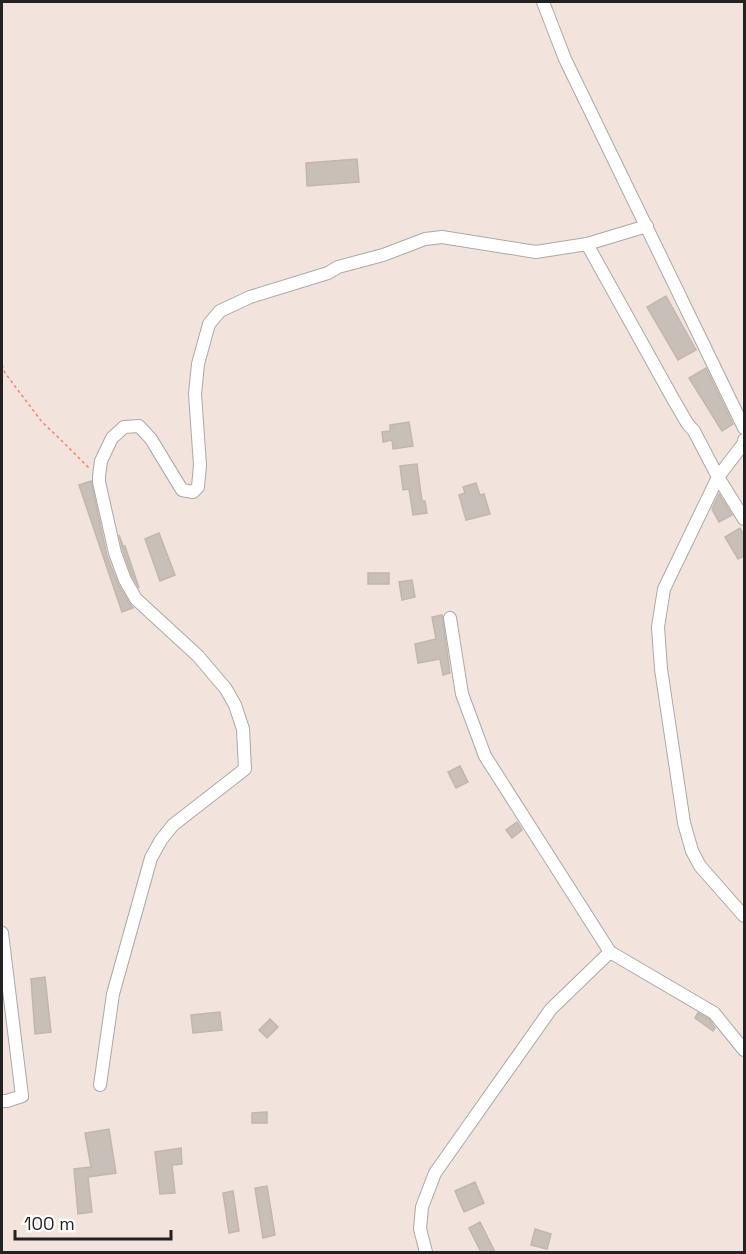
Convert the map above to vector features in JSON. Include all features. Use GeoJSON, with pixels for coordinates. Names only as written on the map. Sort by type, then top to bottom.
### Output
{"type":"FeatureCollection","features":[{"type":"Feature","properties":{"kind":"street"},"geometry":{"type":"LineString","coordinates":[[543,2],[565,59],[744,428]]}},
{"type":"Feature","properties":{"kind":"street"},"geometry":{"type":"LineString","coordinates":[[100,1085],[113,994],[151,858],[173,825],[245,769],[243,729],[235,705],[226,689],[198,656],[136,598],[125,580],[115,553],[99,482],[101,461],[112,438],[124,427],[139,426],[151,439],[182,490],[193,492],[198,487],[200,465],[195,394],[198,364],[209,324],[220,311],[250,297],[328,273],[338,267],[383,255],[425,239],[442,237],[536,252],[587,244],[647,226]]}},
{"type":"Feature","properties":{"kind":"street"},"geometry":{"type":"LineString","coordinates":[[587,244],[672,397],[744,519]]}},
{"type":"Feature","properties":{"kind":"street"},"geometry":{"type":"LineString","coordinates":[[744,440],[718,477],[664,589],[658,627],[661,669],[684,823],[692,851],[700,866],[744,916]]}},
{"type":"Feature","properties":{"kind":"street"},"geometry":{"type":"LineString","coordinates":[[450,618],[462,694],[485,756],[610,952],[714,1013],[744,1050]]}},
{"type":"Feature","properties":{"kind":"street"},"geometry":{"type":"LineString","coordinates":[[2,933],[21,1096],[2,1101]]}},
{"type":"Feature","properties":{"kind":"street"},"geometry":{"type":"LineString","coordinates":[[426,1252],[420,1228],[422,1207],[435,1173],[551,1009],[610,952]]}},
{"type":"Feature","properties":{"kind":"path"},"geometry":{"type":"LineString","coordinates":[[2,365],[5,373],[42,422],[99,476]]}},
{"type":"Feature","properties":{"kind":"shaded area"},"geometry":{"type":"Polygon","coordinates":[[[2,2],[744,2],[744,1252],[2,1252],[2,2]]]}},
{"type":"Feature","properties":{"kind":"building"},"geometry":{"type":"Polygon","coordinates":[[[357,159],[359,182],[307,186],[306,163],[357,159]]]}},
{"type":"Feature","properties":{"kind":"building"},"geometry":{"type":"Polygon","coordinates":[[[666,296],[696,350],[678,360],[647,307],[666,296]]]}},
{"type":"Feature","properties":{"kind":"building"},"geometry":{"type":"Polygon","coordinates":[[[706,368],[733,424],[722,431],[689,378],[706,368]]]}},
{"type":"Feature","properties":{"kind":"building"},"geometry":{"type":"Polygon","coordinates":[[[409,422],[413,446],[393,449],[392,440],[383,442],[382,432],[390,431],[390,425],[409,422]]]}},
{"type":"Feature","properties":{"kind":"building"},"geometry":{"type":"Polygon","coordinates":[[[417,464],[422,501],[425,501],[427,513],[413,515],[409,489],[403,490],[400,466],[417,464]]]}},
{"type":"Feature","properties":{"kind":"building"},"geometry":{"type":"Polygon","coordinates":[[[91,481],[107,556],[118,584],[133,608],[122,612],[79,485],[91,481]]]}},
{"type":"Feature","properties":{"kind":"building"},"geometry":{"type":"Polygon","coordinates":[[[476,483],[480,495],[484,494],[490,514],[466,520],[459,495],[465,493],[463,487],[476,483]]]}},
{"type":"Feature","properties":{"kind":"building"},"geometry":{"type":"Polygon","coordinates":[[[719,494],[732,515],[719,522],[712,509],[719,494]]]}},
{"type":"Feature","properties":{"kind":"building"},"geometry":{"type":"Polygon","coordinates":[[[740,528],[744,535],[744,556],[738,559],[725,537],[740,528]]]}},
{"type":"Feature","properties":{"kind":"building"},"geometry":{"type":"Polygon","coordinates":[[[159,533],[175,575],[160,581],[145,539],[159,533]]]}},
{"type":"Feature","properties":{"kind":"building"},"geometry":{"type":"Polygon","coordinates":[[[119,535],[125,546],[139,588],[132,576],[119,535]]]}},
{"type":"Feature","properties":{"kind":"building"},"geometry":{"type":"Polygon","coordinates":[[[368,573],[389,573],[389,584],[368,584],[368,573]]]}},
{"type":"Feature","properties":{"kind":"building"},"geometry":{"type":"Polygon","coordinates":[[[412,580],[415,597],[402,600],[399,582],[412,580]]]}},
{"type":"Feature","properties":{"kind":"building"},"geometry":{"type":"Polygon","coordinates":[[[442,615],[450,673],[443,675],[440,659],[418,663],[415,644],[436,639],[432,617],[442,615]]]}},
{"type":"Feature","properties":{"kind":"building"},"geometry":{"type":"Polygon","coordinates":[[[460,766],[468,782],[456,788],[448,772],[460,766]]]}},
{"type":"Feature","properties":{"kind":"building"},"geometry":{"type":"Polygon","coordinates":[[[517,822],[522,830],[512,838],[506,830],[517,822]]]}},
{"type":"Feature","properties":{"kind":"building"},"geometry":{"type":"Polygon","coordinates":[[[45,977],[51,1032],[35,1034],[31,979],[45,977]]]}},
{"type":"Feature","properties":{"kind":"building"},"geometry":{"type":"Polygon","coordinates":[[[220,1012],[222,1030],[193,1033],[191,1015],[220,1012]]]}},
{"type":"Feature","properties":{"kind":"building"},"geometry":{"type":"Polygon","coordinates":[[[698,1013],[709,1019],[715,1028],[713,1031],[695,1018],[698,1013]]]}},
{"type":"Feature","properties":{"kind":"building"},"geometry":{"type":"Polygon","coordinates":[[[270,1019],[278,1027],[267,1038],[259,1030],[270,1019]]]}},
{"type":"Feature","properties":{"kind":"building"},"geometry":{"type":"Polygon","coordinates":[[[267,1112],[267,1123],[252,1123],[252,1113],[267,1112]]]}},
{"type":"Feature","properties":{"kind":"building"},"geometry":{"type":"Polygon","coordinates":[[[109,1129],[116,1173],[88,1177],[92,1212],[78,1214],[74,1169],[91,1167],[85,1133],[109,1129]]]}},
{"type":"Feature","properties":{"kind":"building"},"geometry":{"type":"Polygon","coordinates":[[[181,1148],[182,1164],[172,1165],[175,1193],[160,1194],[155,1152],[181,1148]]]}},
{"type":"Feature","properties":{"kind":"building"},"geometry":{"type":"Polygon","coordinates":[[[475,1182],[484,1203],[464,1212],[455,1191],[475,1182]]]}},
{"type":"Feature","properties":{"kind":"building"},"geometry":{"type":"Polygon","coordinates":[[[267,1186],[275,1235],[263,1238],[255,1188],[267,1186]]]}},
{"type":"Feature","properties":{"kind":"building"},"geometry":{"type":"Polygon","coordinates":[[[233,1191],[239,1231],[229,1233],[223,1193],[233,1191]]]}},
{"type":"Feature","properties":{"kind":"building"},"geometry":{"type":"Polygon","coordinates":[[[480,1222],[495,1252],[481,1252],[469,1228],[480,1222]]]}},
{"type":"Feature","properties":{"kind":"building"},"geometry":{"type":"Polygon","coordinates":[[[535,1229],[551,1234],[547,1249],[531,1245],[535,1229]]]}}]}
